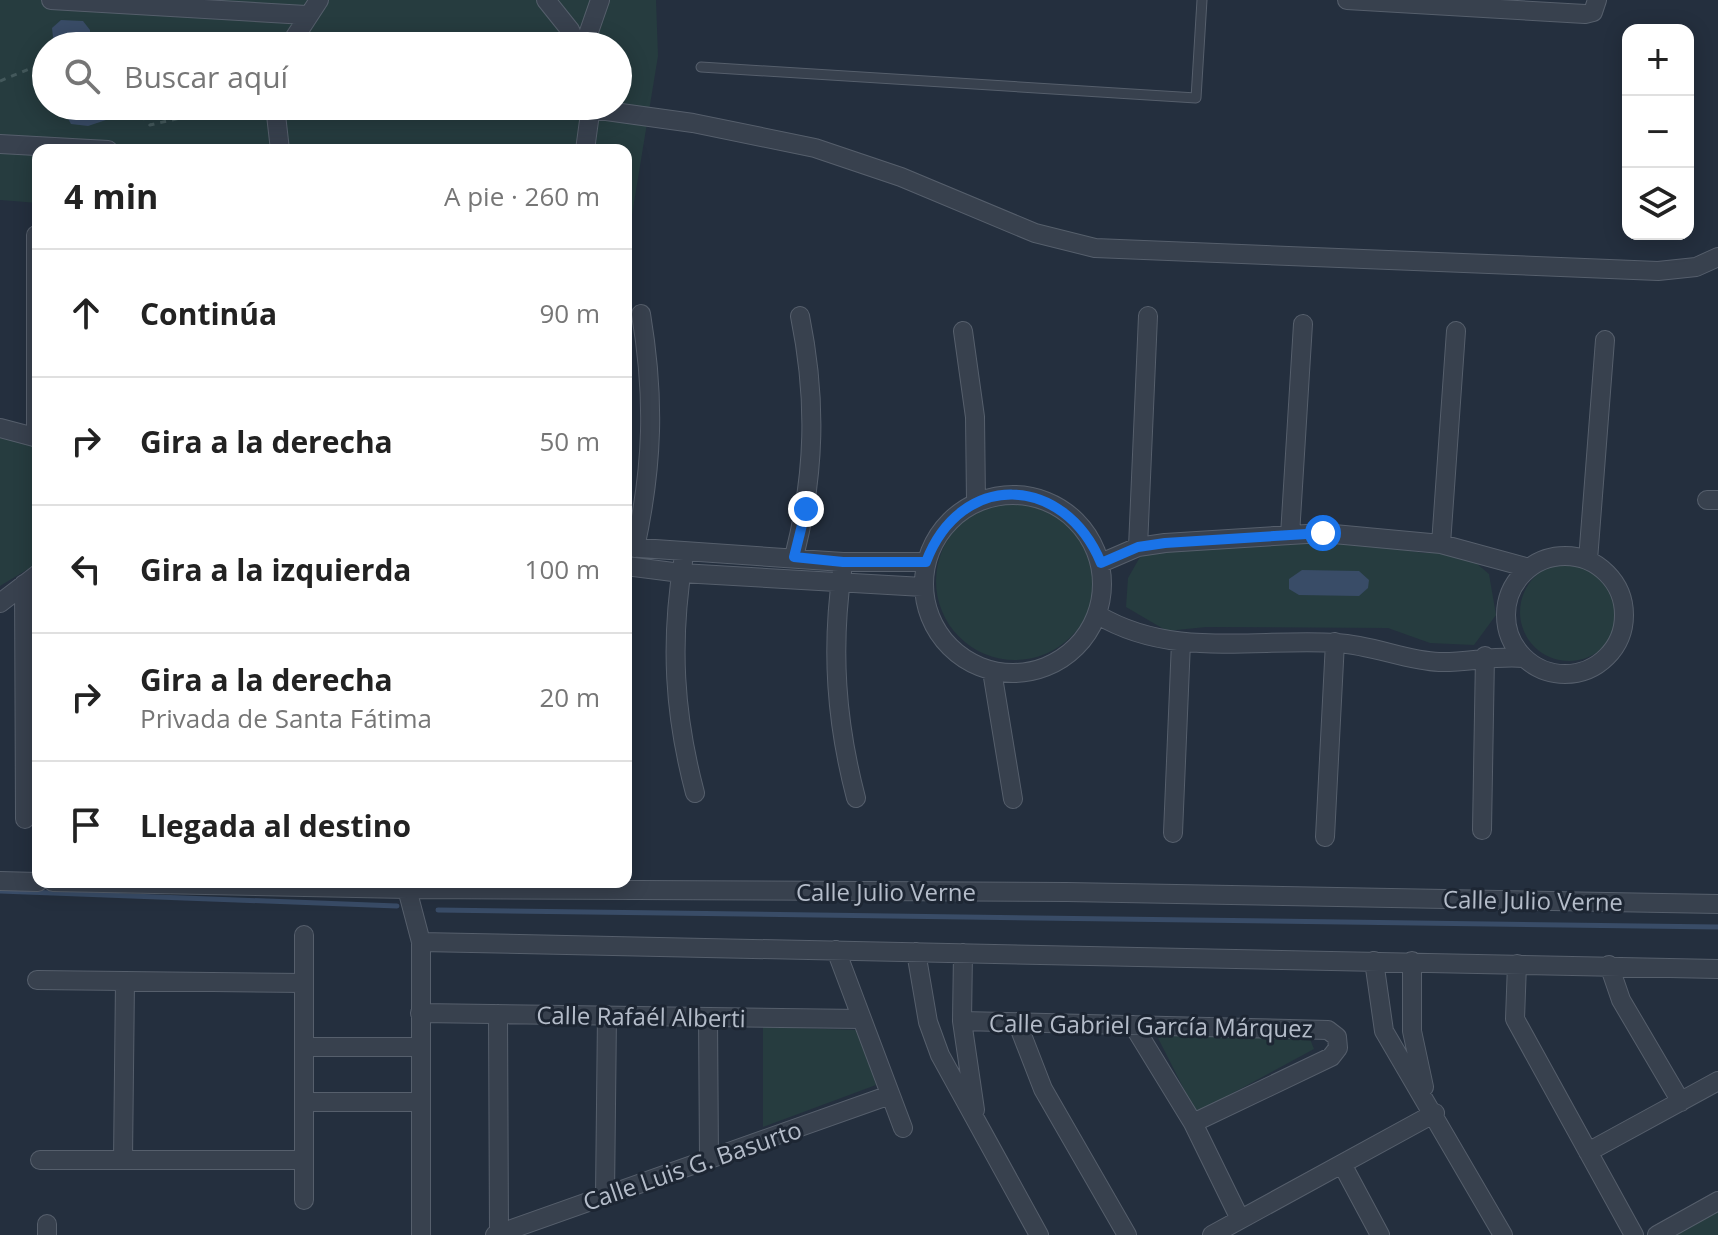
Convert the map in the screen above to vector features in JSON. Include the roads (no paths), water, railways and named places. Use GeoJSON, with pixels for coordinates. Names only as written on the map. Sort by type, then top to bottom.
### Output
{"type":"FeatureCollection","features":[{"type":"Feature","properties":{"kind":"street"},"geometry":{"type":"LineString","coordinates":[[51,0],[306,15]]}},
{"type":"Feature","properties":{"kind":"street"},"geometry":{"type":"LineString","coordinates":[[297,32],[319,0]]}},
{"type":"Feature","properties":{"kind":"street"},"geometry":{"type":"LineString","coordinates":[[546,0],[571,32]]}},
{"type":"Feature","properties":{"kind":"street"},"geometry":{"type":"LineString","coordinates":[[589,32],[600,0]]}},
{"type":"Feature","properties":{"kind":"street"},"geometry":{"type":"LineString","coordinates":[[1347,0],[1585,14],[1593,12],[1597,0]]}},
{"type":"Feature","properties":{"kind":"street"},"geometry":{"type":"LineString","coordinates":[[632,113],[815,148],[901,177],[1035,233],[1095,248],[1658,271],[1696,267],[1718,257]]}},
{"type":"Feature","properties":{"kind":"street"},"geometry":{"type":"LineString","coordinates":[[277,120],[279,144]]}},
{"type":"Feature","properties":{"kind":"street"},"geometry":{"type":"LineString","coordinates":[[586,144],[589,120]]}},
{"type":"Feature","properties":{"kind":"street"},"geometry":{"type":"LineString","coordinates":[[0,144],[32,146]]}},
{"type":"Feature","properties":{"kind":"street"},"geometry":{"type":"LineString","coordinates":[[632,541],[647,491],[653,431],[651,372],[641,314]]}},
{"type":"Feature","properties":{"kind":"street"},"geometry":{"type":"LineString","coordinates":[[794,557],[806,509],[814,412],[800,316]]}},
{"type":"Feature","properties":{"kind":"street"},"geometry":{"type":"LineString","coordinates":[[1138,547],[1148,316]]}},
{"type":"Feature","properties":{"kind":"street"},"geometry":{"type":"LineString","coordinates":[[1290,535],[1303,324]]}},
{"type":"Feature","properties":{"kind":"street"},"geometry":{"type":"LineString","coordinates":[[963,331],[975,417],[976,502]]}},
{"type":"Feature","properties":{"kind":"street"},"geometry":{"type":"LineString","coordinates":[[1441,544],[1456,331]]}},
{"type":"Feature","properties":{"kind":"street"},"geometry":{"type":"LineString","coordinates":[[1588,560],[1605,340]]}},
{"type":"Feature","properties":{"kind":"street"},"geometry":{"type":"LineString","coordinates":[[0,428],[32,437]]}},
{"type":"Feature","properties":{"kind":"street"},"geometry":{"type":"LineString","coordinates":[[1002,495],[1028,496],[1053,504],[1075,519],[1091,539],[1101,563],[1103,589],[1098,615],[1088,634],[1056,663],[1024,673],[992,671],[970,663],[944,640],[927,610],[923,587],[926,562],[944,527],[976,502],[1002,495]]}},
{"type":"Feature","properties":{"kind":"street"},"geometry":{"type":"LineString","coordinates":[[1101,563],[1138,547],[1290,535],[1361,535],[1441,544],[1529,568]]}},
{"type":"Feature","properties":{"kind":"street"},"geometry":{"type":"LineString","coordinates":[[632,548],[843,562],[926,562]]}},
{"type":"Feature","properties":{"kind":"street"},"geometry":{"type":"LineString","coordinates":[[685,551],[674,627],[674,683],[681,738],[695,793]]}},
{"type":"Feature","properties":{"kind":"street"},"geometry":{"type":"LineString","coordinates":[[1557,556],[1588,560],[1605,570],[1617,584],[1624,602],[1625,621],[1620,640],[1595,667],[1577,673],[1558,674],[1539,669],[1524,658],[1512,641],[1507,612],[1515,583],[1529,568],[1557,556]]}},
{"type":"Feature","properties":{"kind":"street"},"geometry":{"type":"LineString","coordinates":[[843,562],[835,625],[838,713],[856,798]]}},
{"type":"Feature","properties":{"kind":"street"},"geometry":{"type":"LineString","coordinates":[[632,567],[681,573],[923,587]]}},
{"type":"Feature","properties":{"kind":"street"},"geometry":{"type":"LineString","coordinates":[[0,603],[31,579]]}},
{"type":"Feature","properties":{"kind":"street"},"geometry":{"type":"LineString","coordinates":[[25,819],[31,579]]}},
{"type":"Feature","properties":{"kind":"street"},"geometry":{"type":"LineString","coordinates":[[1098,615],[1147,638],[1181,642],[1335,642],[1375,647],[1438,662],[1485,656],[1524,658]]}},
{"type":"Feature","properties":{"kind":"street"},"geometry":{"type":"LineString","coordinates":[[1173,833],[1181,642]]}},
{"type":"Feature","properties":{"kind":"street"},"geometry":{"type":"LineString","coordinates":[[1325,837],[1335,642]]}},
{"type":"Feature","properties":{"kind":"street"},"geometry":{"type":"LineString","coordinates":[[1482,830],[1485,656]]}},
{"type":"Feature","properties":{"kind":"street"},"geometry":{"type":"LineString","coordinates":[[992,671],[1013,799]]}},
{"type":"Feature","properties":{"kind":"street"},"geometry":{"type":"LineString","coordinates":[[0,881],[32,882]]}},
{"type":"Feature","properties":{"kind":"street","name":"Calle Julio Verne"},"geometry":{"type":"LineString","coordinates":[[356,888],[1051,892],[1718,904]]}},
{"type":"Feature","properties":{"kind":"street"},"geometry":{"type":"LineString","coordinates":[[407,889],[421,942],[418,1102],[421,1235]]}},
{"type":"Feature","properties":{"kind":"street"},"geometry":{"type":"LineString","coordinates":[[304,935],[304,1200]]}},
{"type":"Feature","properties":{"kind":"street"},"geometry":{"type":"LineString","coordinates":[[421,942],[1718,969]]}},
{"type":"Feature","properties":{"kind":"street"},"geometry":{"type":"LineString","coordinates":[[836,950],[903,1128]]}},
{"type":"Feature","properties":{"kind":"street"},"geometry":{"type":"LineString","coordinates":[[916,952],[923,999],[940,1055],[1039,1235]]}},
{"type":"Feature","properties":{"kind":"street"},"geometry":{"type":"LineString","coordinates":[[963,953],[962,1021],[977,1120]]}},
{"type":"Feature","properties":{"kind":"street"},"geometry":{"type":"LineString","coordinates":[[1374,961],[1384,1031],[1431,1106],[1503,1235]]}},
{"type":"Feature","properties":{"kind":"street"},"geometry":{"type":"LineString","coordinates":[[1412,961],[1412,1031],[1431,1106]]}},
{"type":"Feature","properties":{"kind":"street"},"geometry":{"type":"LineString","coordinates":[[1517,964],[1515,1019],[1634,1235]]}},
{"type":"Feature","properties":{"kind":"street"},"geometry":{"type":"LineString","coordinates":[[1609,965],[1621,1000],[1681,1102]]}},
{"type":"Feature","properties":{"kind":"street"},"geometry":{"type":"LineString","coordinates":[[37,980],[304,983]]}},
{"type":"Feature","properties":{"kind":"street"},"geometry":{"type":"LineString","coordinates":[[123,1160],[125,981]]}},
{"type":"Feature","properties":{"kind":"street","name":"Calle Rafaél Alberti"},"geometry":{"type":"LineString","coordinates":[[420,1013],[861,1019]]}},
{"type":"Feature","properties":{"kind":"street"},"geometry":{"type":"LineString","coordinates":[[497,1234],[498,1014]]}},
{"type":"Feature","properties":{"kind":"street"},"geometry":{"type":"LineString","coordinates":[[605,1196],[607,1015]]}},
{"type":"Feature","properties":{"kind":"street"},"geometry":{"type":"LineString","coordinates":[[708,1017],[709,1159]]}},
{"type":"Feature","properties":{"kind":"street","name":"Calle Gabriel García Márquez"},"geometry":{"type":"LineString","coordinates":[[962,1021],[1328,1030],[1337,1037],[1338,1048],[1331,1057],[1193,1123]]}},
{"type":"Feature","properties":{"kind":"street"},"geometry":{"type":"LineString","coordinates":[[1017,1022],[1043,1089],[1127,1235]]}},
{"type":"Feature","properties":{"kind":"street"},"geometry":{"type":"LineString","coordinates":[[1133,1025],[1193,1123],[1240,1219]]}},
{"type":"Feature","properties":{"kind":"street"},"geometry":{"type":"LineString","coordinates":[[304,1047],[419,1047]]}},
{"type":"Feature","properties":{"kind":"street"},"geometry":{"type":"LineString","coordinates":[[1588,1152],[1718,1081]]}},
{"type":"Feature","properties":{"kind":"street","name":"Calle Luis G. Basurto"},"geometry":{"type":"LineString","coordinates":[[497,1234],[890,1095]]}},
{"type":"Feature","properties":{"kind":"street"},"geometry":{"type":"LineString","coordinates":[[304,1102],[418,1102]]}},
{"type":"Feature","properties":{"kind":"street"},"geometry":{"type":"LineString","coordinates":[[1212,1235],[1342,1164],[1431,1106]]}},
{"type":"Feature","properties":{"kind":"street"},"geometry":{"type":"LineString","coordinates":[[40,1160],[304,1160]]}},
{"type":"Feature","properties":{"kind":"street"},"geometry":{"type":"LineString","coordinates":[[1342,1164],[1380,1235]]}},
{"type":"Feature","properties":{"kind":"street"},"geometry":{"type":"LineString","coordinates":[[1657,1235],[1718,1201]]}},
{"type":"Feature","properties":{"kind":"lane"},"geometry":{"type":"LineString","coordinates":[[701,67],[1196,98],[1202,0]]}},
{"type":"Feature","properties":{"kind":"water"},"geometry":{"type":"Polygon","coordinates":[[[61,20],[83,21],[90,32],[52,32],[52,28],[61,20]]]}},
{"type":"Feature","properties":{"kind":"water"},"geometry":{"type":"Polygon","coordinates":[[[69,120],[106,120],[88,126],[71,124],[69,120]]]}},
{"type":"Feature","properties":{"kind":"water"},"geometry":{"type":"Polygon","coordinates":[[[1302,570],[1359,571],[1369,580],[1368,588],[1359,596],[1299,595],[1289,589],[1289,579],[1302,570]]]}},
{"type":"Feature","properties":{"kind":"waterway"},"geometry":{"type":"LineString","coordinates":[[0,891],[397,906]]}},
{"type":"Feature","properties":{"kind":"waterway"},"geometry":{"type":"LineString","coordinates":[[438,910],[1718,927]]}}]}
